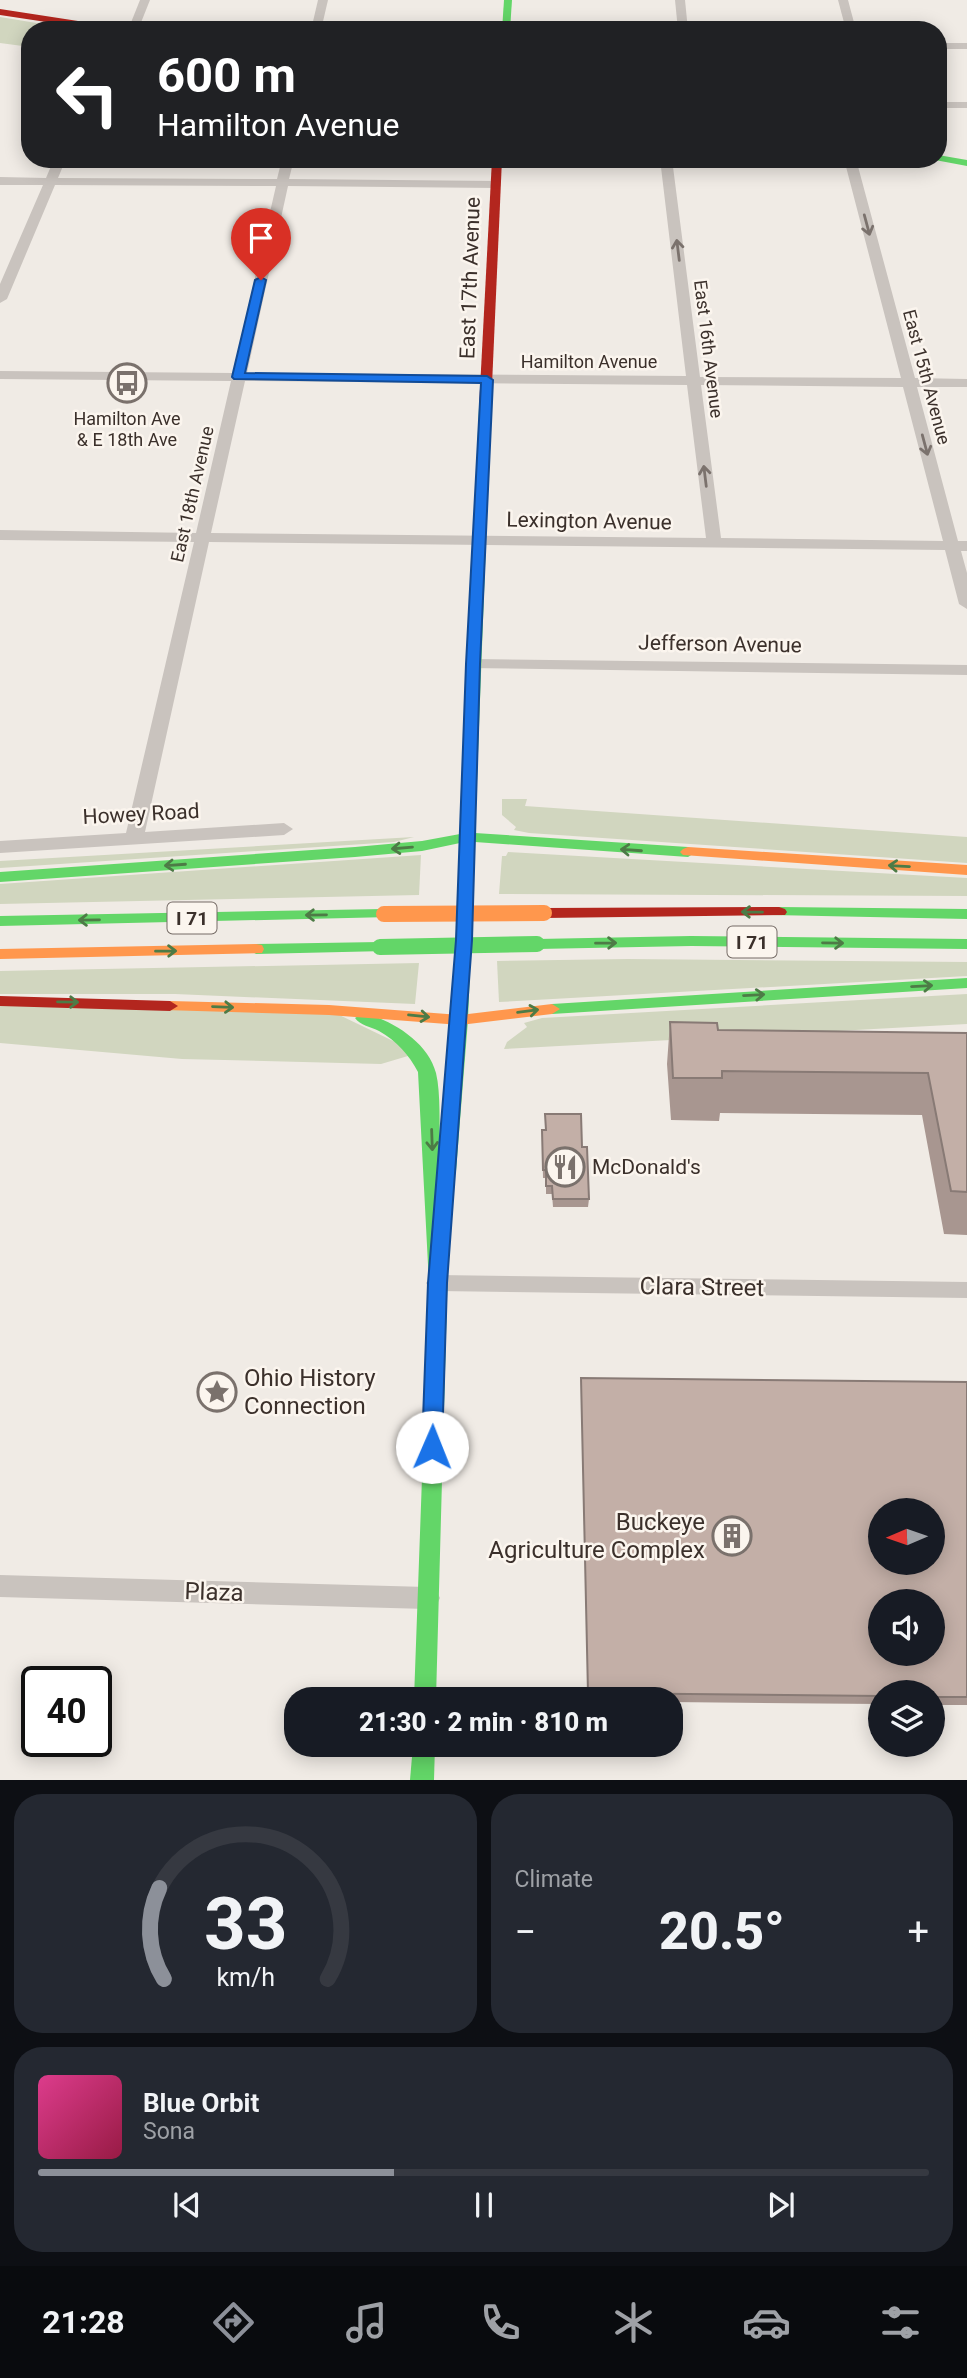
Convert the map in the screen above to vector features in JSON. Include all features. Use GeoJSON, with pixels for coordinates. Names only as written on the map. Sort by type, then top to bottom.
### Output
{"type":"FeatureCollection","features":[{"type":"Feature","properties":{"kind":"main road"},"geometry":{"type":"LineString","coordinates":[[507,21],[508,0]]}},
{"type":"Feature","properties":{"kind":"main road"},"geometry":{"type":"LineString","coordinates":[[0,12],[58,21]]}},
{"type":"Feature","properties":{"kind":"main road"},"geometry":{"type":"LineString","coordinates":[[947,160],[967,163]]}},
{"type":"Feature","properties":{"kind":"main road","name":"East 17th Avenue"},"geometry":{"type":"LineString","coordinates":[[425,1687],[438,1283],[460,1020],[469,838],[473,664],[496,168]]}},
{"type":"Feature","properties":{"kind":"main road"},"geometry":{"type":"LineString","coordinates":[[0,877],[355,852],[422,846],[469,838],[967,870]]}},
{"type":"Feature","properties":{"kind":"main road","name":"I 71"},"geometry":{"type":"LineString","coordinates":[[0,921],[684,911],[967,914]]}},
{"type":"Feature","properties":{"kind":"main road","name":"I 71"},"geometry":{"type":"LineString","coordinates":[[0,954],[691,941],[967,944]]}},
{"type":"Feature","properties":{"kind":"main road"},"geometry":{"type":"LineString","coordinates":[[0,1000],[329,1010],[460,1020],[540,1010],[663,1000],[967,983]]}},
{"type":"Feature","properties":{"kind":"main road"},"geometry":{"type":"LineString","coordinates":[[329,1010],[372,1020],[400,1033],[418,1054],[427,1072],[438,1283]]}},
{"type":"Feature","properties":{"kind":"main road"},"geometry":{"type":"LineString","coordinates":[[422,1780],[423,1757]]}},
{"type":"Feature","properties":{"kind":"street"},"geometry":{"type":"LineString","coordinates":[[137,21],[145,0]]}},
{"type":"Feature","properties":{"kind":"street"},"geometry":{"type":"LineString","coordinates":[[318,21],[323,0]]}},
{"type":"Feature","properties":{"kind":"street"},"geometry":{"type":"LineString","coordinates":[[680,0],[682,21]]}},
{"type":"Feature","properties":{"kind":"street"},"geometry":{"type":"LineString","coordinates":[[843,0],[849,21]]}},
{"type":"Feature","properties":{"kind":"street"},"geometry":{"type":"LineString","coordinates":[[947,46],[967,46]]}},
{"type":"Feature","properties":{"kind":"street"},"geometry":{"type":"LineString","coordinates":[[947,105],[967,105]]}},
{"type":"Feature","properties":{"kind":"street"},"geometry":{"type":"LineString","coordinates":[[0,299],[6,270],[56,168]]}},
{"type":"Feature","properties":{"kind":"street","name":"East 18th Avenue"},"geometry":{"type":"LineString","coordinates":[[135,836],[286,168]]}},
{"type":"Feature","properties":{"kind":"street","name":"East 16th Avenue"},"geometry":{"type":"LineString","coordinates":[[667,168],[714,543]]}},
{"type":"Feature","properties":{"kind":"street","name":"East 15th Avenue"},"geometry":{"type":"LineString","coordinates":[[852,168],[909,383],[959,545],[967,604]]}},
{"type":"Feature","properties":{"kind":"street"},"geometry":{"type":"LineString","coordinates":[[0,181],[495,184]]}},
{"type":"Feature","properties":{"kind":"street","name":"Hamilton Avenue"},"geometry":{"type":"LineString","coordinates":[[0,375],[967,383]]}},
{"type":"Feature","properties":{"kind":"street","name":"Lexington Avenue"},"geometry":{"type":"LineString","coordinates":[[0,535],[959,545]]}},
{"type":"Feature","properties":{"kind":"street","name":"Jefferson Avenue"},"geometry":{"type":"LineString","coordinates":[[473,664],[967,670]]}},
{"type":"Feature","properties":{"kind":"street","name":"Howey Road"},"geometry":{"type":"LineString","coordinates":[[0,847],[135,836],[285,830]]}},
{"type":"Feature","properties":{"kind":"street","name":"Clara Street"},"geometry":{"type":"LineString","coordinates":[[438,1283],[967,1290]]}},
{"type":"Feature","properties":{"kind":"street","name":"Plaza"},"geometry":{"type":"LineString","coordinates":[[0,1586],[428,1598]]}},
{"type":"Feature","properties":{"kind":"green space"},"geometry":{"type":"Polygon","coordinates":[[[0,17],[24,21],[21,21],[21,46],[0,43],[0,17]]]}},
{"type":"Feature","properties":{"kind":"green space"},"geometry":{"type":"Polygon","coordinates":[[[502,799],[527,799],[525,806],[967,837],[967,863],[529,833],[514,830],[516,827],[502,815],[502,799]]]}},
{"type":"Feature","properties":{"kind":"green space"},"geometry":{"type":"Polygon","coordinates":[[[414,837],[394,842],[0,868],[0,861],[414,837]]]}},
{"type":"Feature","properties":{"kind":"green space"},"geometry":{"type":"Polygon","coordinates":[[[508,852],[967,878],[967,896],[499,894],[502,856],[506,856],[508,852]]]}},
{"type":"Feature","properties":{"kind":"green space"},"geometry":{"type":"Polygon","coordinates":[[[421,855],[419,895],[0,904],[0,884],[421,855]]]}},
{"type":"Feature","properties":{"kind":"green space"},"geometry":{"type":"Polygon","coordinates":[[[628,959],[967,962],[967,976],[499,1002],[497,961],[628,959]]]}},
{"type":"Feature","properties":{"kind":"green space"},"geometry":{"type":"Polygon","coordinates":[[[419,963],[415,1004],[175,994],[0,994],[0,971],[419,963]]]}},
{"type":"Feature","properties":{"kind":"green space"},"geometry":{"type":"Polygon","coordinates":[[[967,994],[967,1024],[504,1049],[507,1042],[527,1027],[524,1023],[542,1018],[967,994]]]}},
{"type":"Feature","properties":{"kind":"green space"},"geometry":{"type":"Polygon","coordinates":[[[0,1004],[329,1010],[418,1053],[381,1064],[182,1059],[0,1043],[0,1004]]]}},
{"type":"Feature","properties":{"kind":"building"},"geometry":{"type":"Polygon","coordinates":[[[670,1022],[717,1023],[718,1030],[967,1033],[967,1192],[951,1191],[928,1073],[722,1071],[722,1078],[673,1078],[670,1022]]]}},
{"type":"Feature","properties":{"kind":"building","name":"McDonald's"},"geometry":{"type":"Polygon","coordinates":[[[545,1114],[581,1114],[582,1147],[587,1147],[589,1199],[553,1199],[552,1186],[546,1186],[542,1130],[546,1130],[545,1114]]]}},
{"type":"Feature","properties":{"kind":"building","name":"Buckeye Agriculture Complex"},"geometry":{"type":"Polygon","coordinates":[[[581,1378],[967,1382],[967,1697],[945,1697],[945,1680],[868,1680],[868,1696],[683,1694],[683,1687],[588,1687],[581,1378]]]}},
{"type":"Feature","properties":{"kind":"traffic: fast"},"geometry":{"type":"LineString","coordinates":[[507,21],[508,0]]}},
{"type":"Feature","properties":{"kind":"traffic: fast"},"geometry":{"type":"LineString","coordinates":[[947,160],[967,163]]}},
{"type":"Feature","properties":{"kind":"traffic: fast"},"geometry":{"type":"LineString","coordinates":[[447,1171],[460,1020],[485,408]]}},
{"type":"Feature","properties":{"kind":"traffic: fast"},"geometry":{"type":"LineString","coordinates":[[0,877],[355,852],[422,846],[469,837],[688,852]]}},
{"type":"Feature","properties":{"kind":"traffic: fast"},"geometry":{"type":"LineString","coordinates":[[779,912],[967,914]]}},
{"type":"Feature","properties":{"kind":"traffic: fast"},"geometry":{"type":"LineString","coordinates":[[0,921],[384,914]]}},
{"type":"Feature","properties":{"kind":"traffic: fast"},"geometry":{"type":"LineString","coordinates":[[537,944],[691,941],[967,944]]}},
{"type":"Feature","properties":{"kind":"traffic: fast"},"geometry":{"type":"LineString","coordinates":[[380,947],[537,944]]}},
{"type":"Feature","properties":{"kind":"traffic: fast"},"geometry":{"type":"LineString","coordinates":[[256,949],[380,947]]}},
{"type":"Feature","properties":{"kind":"traffic: fast"},"geometry":{"type":"LineString","coordinates":[[552,1009],[967,983]]}},
{"type":"Feature","properties":{"kind":"traffic: fast"},"geometry":{"type":"LineString","coordinates":[[363,1018],[384,1026],[401,1038],[409,1045],[427,1072],[438,1283]]}},
{"type":"Feature","properties":{"kind":"traffic: fast"},"geometry":{"type":"LineString","coordinates":[[425,1687],[439,1262]]}},
{"type":"Feature","properties":{"kind":"traffic: fast"},"geometry":{"type":"LineString","coordinates":[[422,1780],[423,1757]]}},
{"type":"Feature","properties":{"kind":"traffic: slow"},"geometry":{"type":"LineString","coordinates":[[688,852],[967,870]]}},
{"type":"Feature","properties":{"kind":"traffic: slow"},"geometry":{"type":"LineString","coordinates":[[384,914],[544,913]]}},
{"type":"Feature","properties":{"kind":"traffic: slow"},"geometry":{"type":"LineString","coordinates":[[0,954],[256,949]]}},
{"type":"Feature","properties":{"kind":"traffic: slow"},"geometry":{"type":"LineString","coordinates":[[170,1006],[329,1010],[460,1020],[552,1009]]}},
{"type":"Feature","properties":{"kind":"traffic: jam"},"geometry":{"type":"LineString","coordinates":[[0,12],[58,21]]}},
{"type":"Feature","properties":{"kind":"traffic: jam"},"geometry":{"type":"LineString","coordinates":[[485,408],[497,168]]}},
{"type":"Feature","properties":{"kind":"traffic: jam"},"geometry":{"type":"LineString","coordinates":[[544,913],[779,912]]}},
{"type":"Feature","properties":{"kind":"traffic: jam"},"geometry":{"type":"LineString","coordinates":[[0,1001],[170,1006]]}},
{"type":"Feature","properties":{"kind":"place","name":"Hamilton Ave & E 18th Ave"},"geometry":{"type":"Point","coordinates":[127,383]}},
{"type":"Feature","properties":{"kind":"place","name":"McDonald's"},"geometry":{"type":"Point","coordinates":[565,1167]}},
{"type":"Feature","properties":{"kind":"place","name":"Ohio History Connection"},"geometry":{"type":"Point","coordinates":[217,1392]}},
{"type":"Feature","properties":{"kind":"place","name":"Buckeye Agriculture Complex"},"geometry":{"type":"Point","coordinates":[732,1536]}},
{"type":"Feature","properties":{"kind":"route"},"geometry":{"type":"LineString","coordinates":[[261,280],[238,377],[487,380],[460,1020],[438,1283],[432,1447]]}}]}
